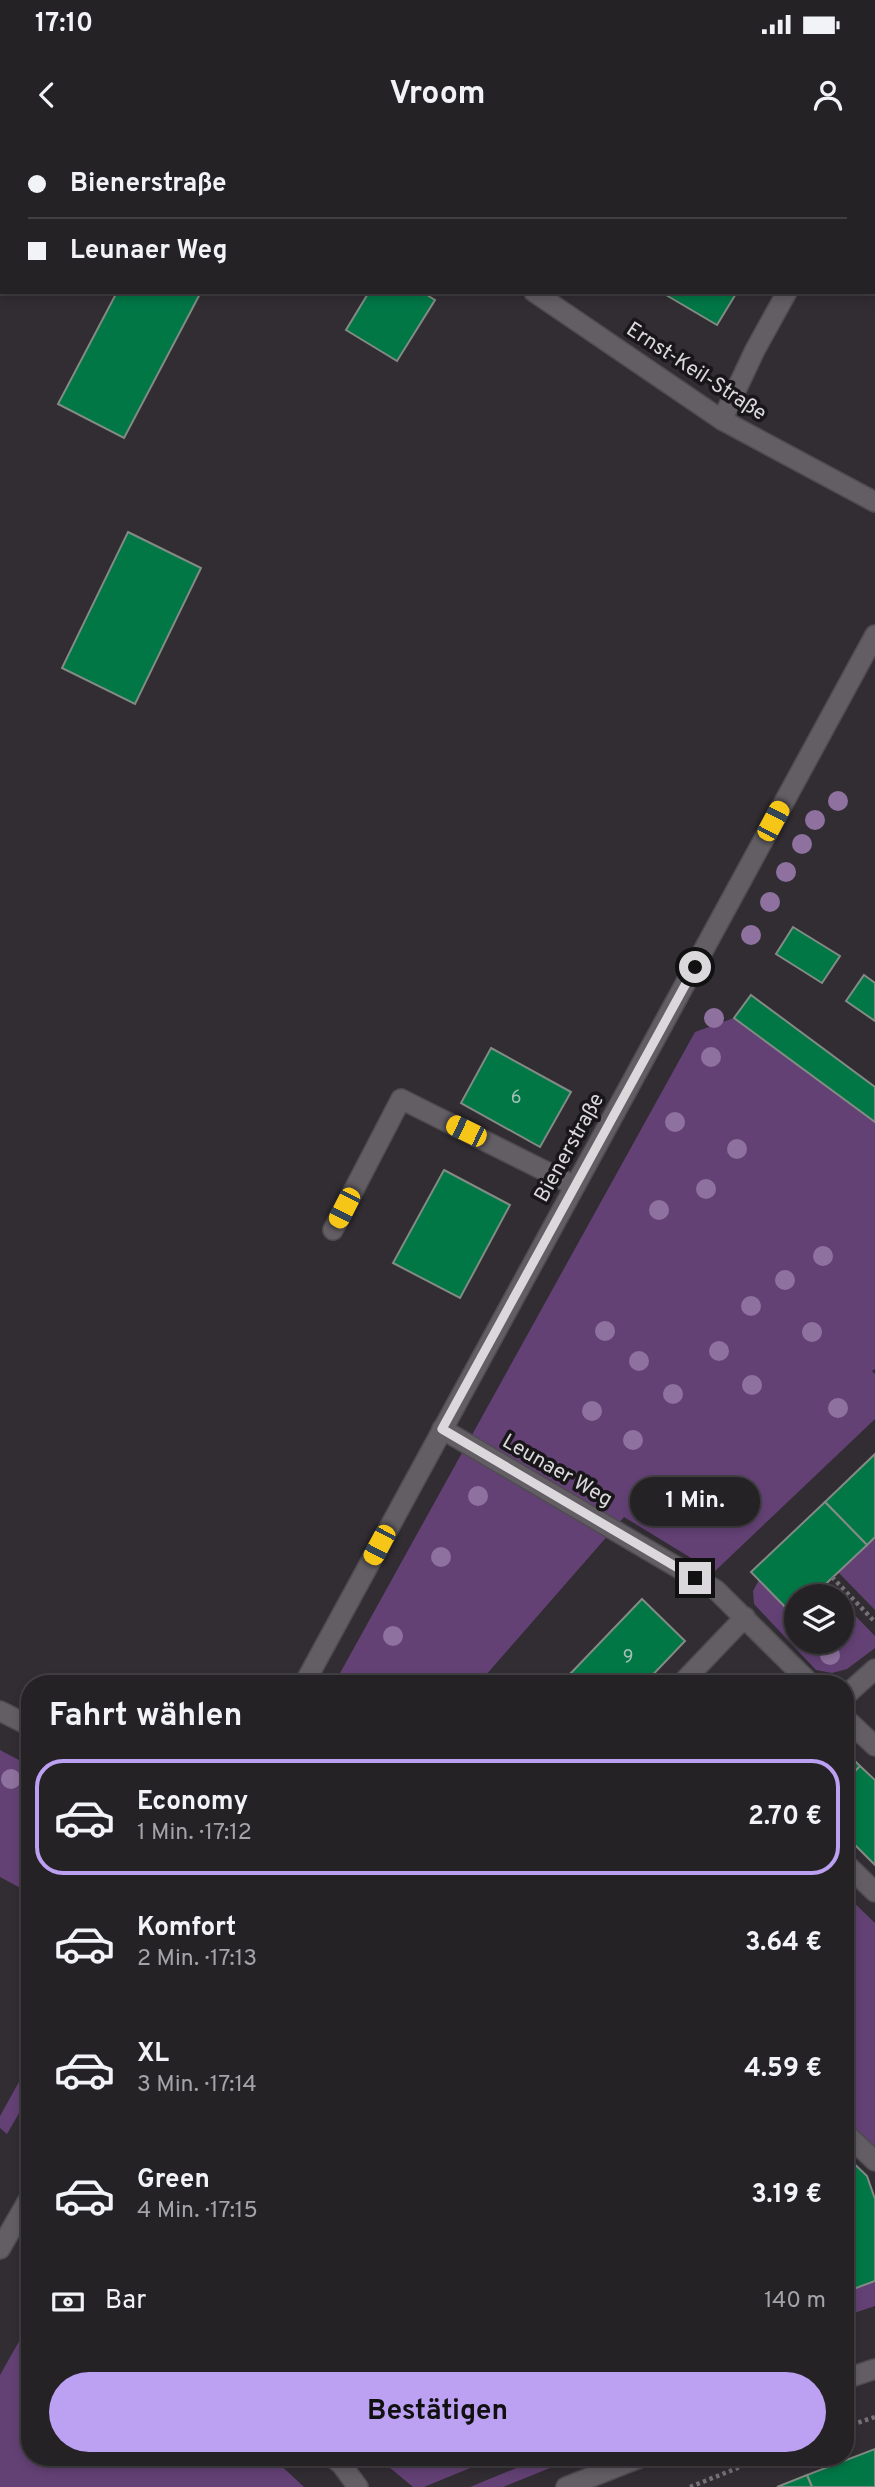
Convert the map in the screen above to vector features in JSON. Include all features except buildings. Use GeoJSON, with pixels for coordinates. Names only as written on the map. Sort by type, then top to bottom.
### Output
{"type":"FeatureCollection","features":[{"type":"Feature","properties":{"kind":"street","name":"Ernst-Keil-Straße"},"geometry":{"type":"LineString","coordinates":[[537,294],[722,420],[875,502]]}},
{"type":"Feature","properties":{"kind":"street"},"geometry":{"type":"LineString","coordinates":[[722,420],[755,350],[786,294]]}},
{"type":"Feature","properties":{"kind":"street","name":"Bienerstraße"},"geometry":{"type":"LineString","coordinates":[[309,1675],[875,635]]}},
{"type":"Feature","properties":{"kind":"street"},"geometry":{"type":"LineString","coordinates":[[333,1230],[401,1099],[575,1186]]}},
{"type":"Feature","properties":{"kind":"street","name":"Leunaer Weg"},"geometry":{"type":"LineString","coordinates":[[442,1429],[716,1590],[802,1675]]}},
{"type":"Feature","properties":{"kind":"street"},"geometry":{"type":"LineString","coordinates":[[690,1675],[745,1617]]}},
{"type":"Feature","properties":{"kind":"street"},"geometry":{"type":"LineString","coordinates":[[854,1688],[875,1669]]}},
{"type":"Feature","properties":{"kind":"street"},"geometry":{"type":"LineString","coordinates":[[0,1711],[21,1722]]}},
{"type":"Feature","properties":{"kind":"street"},"geometry":{"type":"LineString","coordinates":[[854,1726],[875,1746]]}},
{"type":"Feature","properties":{"kind":"street"},"geometry":{"type":"LineString","coordinates":[[854,1872],[875,1892]]}},
{"type":"Feature","properties":{"kind":"street"},"geometry":{"type":"LineString","coordinates":[[854,2141],[875,2161]]}},
{"type":"Feature","properties":{"kind":"street"},"geometry":{"type":"LineString","coordinates":[[0,2249],[21,2214]]}},
{"type":"Feature","properties":{"kind":"street"},"geometry":{"type":"LineString","coordinates":[[854,2376],[875,2369]]}},
{"type":"Feature","properties":{"kind":"street"},"geometry":{"type":"LineString","coordinates":[[342,2466],[358,2487]]}},
{"type":"Feature","properties":{"kind":"street"},"geometry":{"type":"LineString","coordinates":[[566,2487],[619,2466]]}},
{"type":"Feature","properties":{"kind":"path"},"geometry":{"type":"LineString","coordinates":[[832,1577],[875,1622]]}},
{"type":"Feature","properties":{"kind":"path"},"geometry":{"type":"LineString","coordinates":[[854,2424],[875,2417]]}},
{"type":"Feature","properties":{"kind":"path"},"geometry":{"type":"LineString","coordinates":[[691,2487],[743,2466]]}},
{"type":"Feature","properties":{"kind":"shaded area"},"geometry":{"type":"Polygon","coordinates":[[[734,1018],[875,1122],[875,1369],[872,1371],[875,1374],[875,1419],[714,1572],[624,1517],[486,1675],[339,1675],[695,1032],[734,1018]]]}},
{"type":"Feature","properties":{"kind":"shaded area"},"geometry":{"type":"Polygon","coordinates":[[[875,1537],[875,1610],[854,1588],[854,1584],[850,1584],[838,1572],[875,1537]]]}},
{"type":"Feature","properties":{"kind":"shaded area"},"geometry":{"type":"Polygon","coordinates":[[[759,1580],[784,1606],[784,1636],[754,1604],[753,1591],[759,1580]]]}},
{"type":"Feature","properties":{"kind":"shaded area"},"geometry":{"type":"Polygon","coordinates":[[[854,1614],[875,1636],[875,1648],[847,1669],[832,1673],[816,1670],[801,1654],[854,1654],[854,1614]]]}},
{"type":"Feature","properties":{"kind":"shaded area"},"geometry":{"type":"Polygon","coordinates":[[[0,1750],[21,1761],[21,1888],[0,1877],[0,1750]]]}},
{"type":"Feature","properties":{"kind":"shaded area"},"geometry":{"type":"Polygon","coordinates":[[[854,1903],[875,1923],[875,2147],[854,2127],[854,1903]]]}},
{"type":"Feature","properties":{"kind":"shaded area"},"geometry":{"type":"Polygon","coordinates":[[[21,2078],[21,2110],[7,2134],[0,2128],[0,2116],[21,2078]]]}},
{"type":"Feature","properties":{"kind":"shaded area"},"geometry":{"type":"Polygon","coordinates":[[[875,2281],[875,2306],[854,2313],[854,2289],[875,2281]]]}},
{"type":"Feature","properties":{"kind":"shaded area"},"geometry":{"type":"Polygon","coordinates":[[[21,2338],[21,2466],[282,2466],[304,2487],[0,2487],[0,2375],[21,2338]]]}},
{"type":"Feature","properties":{"kind":"shaded area"},"geometry":{"type":"Polygon","coordinates":[[[388,2466],[475,2466],[424,2487],[413,2487],[388,2466]]]}},
{"type":"Feature","properties":{"kind":"shaded area"},"geometry":{"type":"Polygon","coordinates":[[[521,2466],[555,2466],[503,2487],[470,2487],[521,2466]]]}},
{"type":"Feature","properties":{"kind":"route"},"geometry":{"type":"LineString","coordinates":[[695,967],[442,1429],[695,1578]]}}]}
